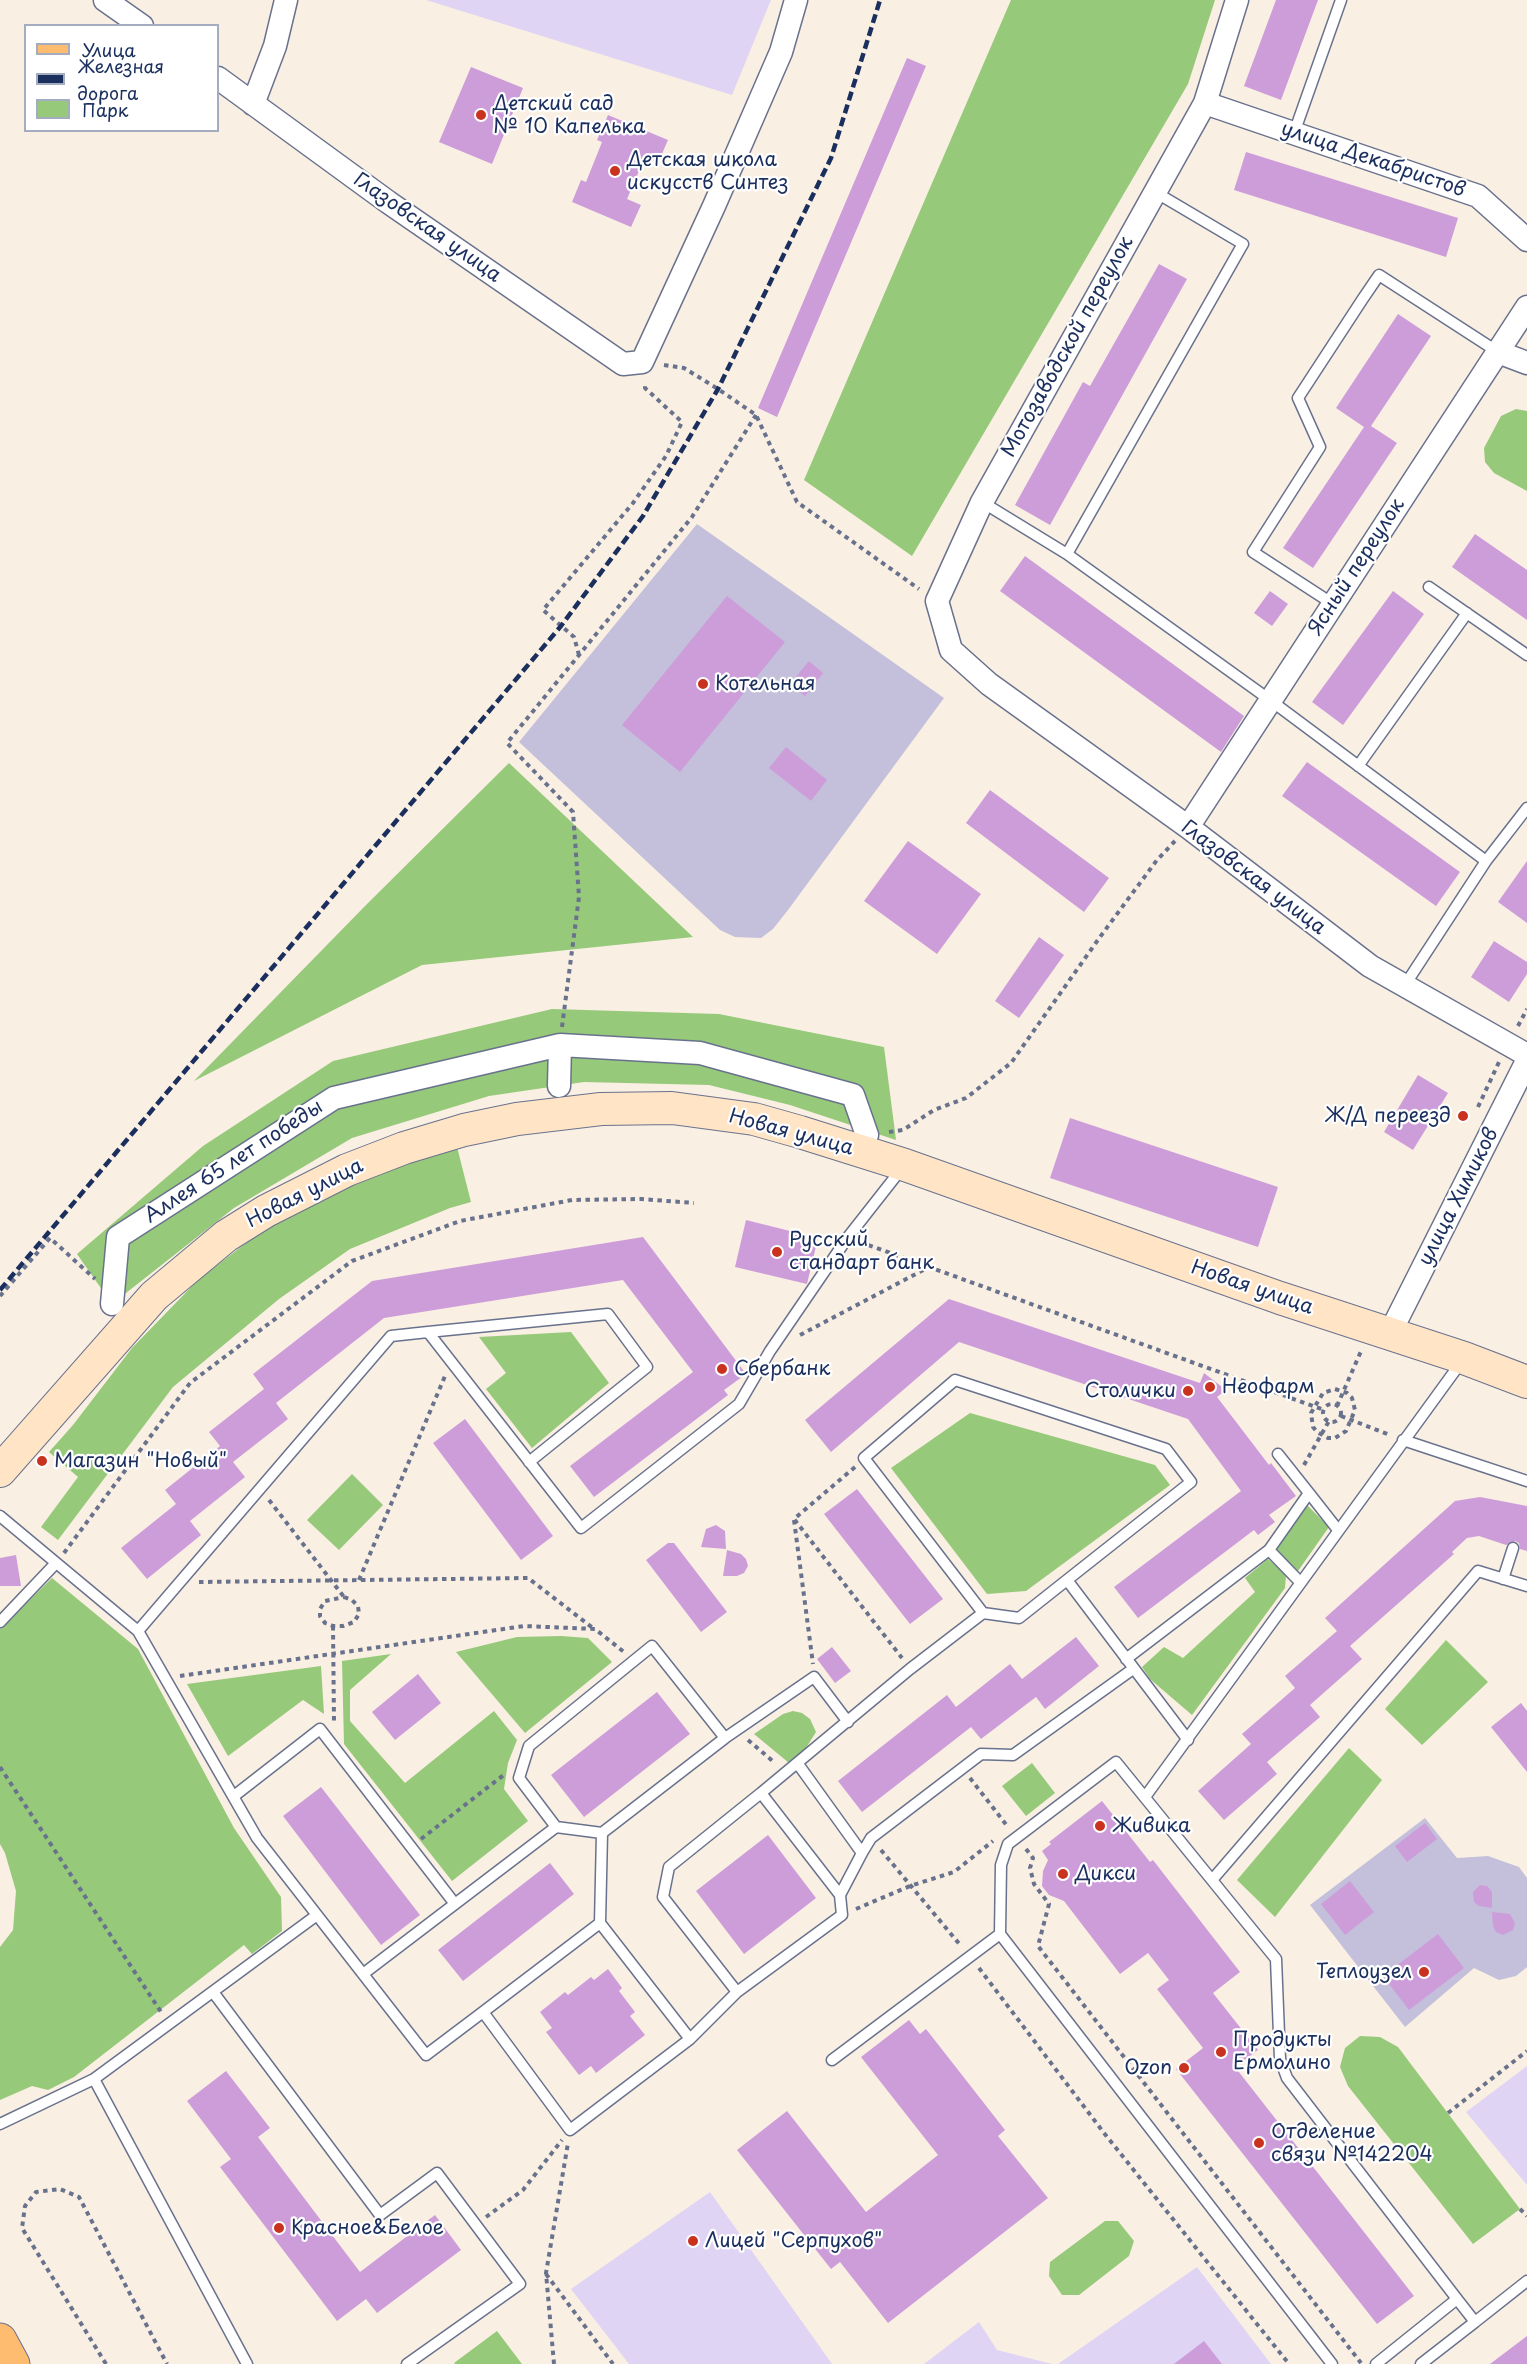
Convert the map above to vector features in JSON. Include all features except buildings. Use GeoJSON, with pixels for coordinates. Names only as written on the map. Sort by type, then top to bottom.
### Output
{"type":"FeatureCollection","features":[{"type":"Feature","properties":{"kind":"main road"},"geometry":{"type":"LineString","coordinates":[[0,2340],[13,2364]]}},
{"type":"Feature","properties":{"kind":"street"},"geometry":{"type":"LineString","coordinates":[[105,0],[139,24]]}},
{"type":"Feature","properties":{"kind":"street"},"geometry":{"type":"LineString","coordinates":[[254,104],[275,46],[286,0]]}},
{"type":"Feature","properties":{"kind":"street"},"geometry":{"type":"LineString","coordinates":[[642,362],[714,206],[776,63],[796,0]]}},
{"type":"Feature","properties":{"kind":"street","name":"Мотозаводской переулок"},"geometry":{"type":"LineString","coordinates":[[937,601],[982,502],[1206,103],[1237,0]]}},
{"type":"Feature","properties":{"kind":"street","name":"Глазовская улица"},"geometry":{"type":"LineString","coordinates":[[219,79],[388,202],[623,364],[642,362]]}},
{"type":"Feature","properties":{"kind":"street","name":"улица Декабристов"},"geometry":{"type":"LineString","coordinates":[[1206,103],[1478,196],[1527,240]]}},
{"type":"Feature","properties":{"kind":"street","name":"Ясный переулок"},"geometry":{"type":"LineString","coordinates":[[1188,828],[1527,308]]}},
{"type":"Feature","properties":{"kind":"street"},"geometry":{"type":"LineString","coordinates":[[1498,352],[1527,363]]}},
{"type":"Feature","properties":{"kind":"street","name":"Глазовская улица"},"geometry":{"type":"LineString","coordinates":[[937,601],[951,650],[989,684],[1188,828],[1370,966],[1527,1055]]}},
{"type":"Feature","properties":{"kind":"street"},"geometry":{"type":"LineString","coordinates":[[559,1086],[560,1045]]}},
{"type":"Feature","properties":{"kind":"street","name":"Аллея 65 лет победы"},"geometry":{"type":"LineString","coordinates":[[113,1300],[118,1237],[334,1098],[560,1045],[700,1053],[853,1095],[867,1135]]}},
{"type":"Feature","properties":{"kind":"street","name":"улица Химиков"},"geometry":{"type":"LineString","coordinates":[[1390,1333],[1527,1061]]}},
{"type":"Feature","properties":{"kind":"street","name":"Новая улица"},"geometry":{"type":"LineString","coordinates":[[0,1471],[147,1304],[226,1236],[308,1189],[404,1148],[464,1130],[517,1119],[601,1109],[672,1108],[754,1119],[905,1165],[1280,1298],[1464,1358],[1527,1382]]}},
{"type":"Feature","properties":{"kind":"lane"},"geometry":{"type":"LineString","coordinates":[[1294,133],[1341,0]]}},
{"type":"Feature","properties":{"kind":"lane"},"geometry":{"type":"LineString","coordinates":[[1067,554],[1243,244],[1154,192]]}},
{"type":"Feature","properties":{"kind":"lane"},"geometry":{"type":"LineString","coordinates":[[1333,604],[1253,552],[1320,447],[1298,398],[1343,329],[1379,275],[1498,352]]}},
{"type":"Feature","properties":{"kind":"lane"},"geometry":{"type":"LineString","coordinates":[[982,502],[1067,554],[1270,700],[1486,861]]}},
{"type":"Feature","properties":{"kind":"lane"},"geometry":{"type":"LineString","coordinates":[[1429,587],[1527,655]]}},
{"type":"Feature","properties":{"kind":"lane"},"geometry":{"type":"LineString","coordinates":[[1358,766],[1467,614]]}},
{"type":"Feature","properties":{"kind":"lane"},"geometry":{"type":"LineString","coordinates":[[1405,985],[1486,861],[1527,808]]}},
{"type":"Feature","properties":{"kind":"lane"},"geometry":{"type":"LineString","coordinates":[[428,1332],[581,1528],[739,1404],[770,1351],[848,1237],[905,1165]]}},
{"type":"Feature","properties":{"kind":"lane"},"geometry":{"type":"LineString","coordinates":[[138,1631],[391,1336],[608,1314],[648,1367],[529,1462]]}},
{"type":"Feature","properties":{"kind":"lane"},"geometry":{"type":"LineString","coordinates":[[1145,1797],[1464,1358]]}},
{"type":"Feature","properties":{"kind":"lane"},"geometry":{"type":"LineString","coordinates":[[956,1380],[1166,1449],[1191,1482],[1067,1580],[1019,1618],[983,1612],[864,1458],[956,1380]]}},
{"type":"Feature","properties":{"kind":"lane"},"geometry":{"type":"LineString","coordinates":[[1403,1440],[1527,1481]]}},
{"type":"Feature","properties":{"kind":"lane"},"geometry":{"type":"LineString","coordinates":[[1278,1454],[1338,1530]]}},
{"type":"Feature","properties":{"kind":"lane"},"geometry":{"type":"LineString","coordinates":[[1125,1659],[1269,1550],[1309,1493]]}},
{"type":"Feature","properties":{"kind":"lane"},"geometry":{"type":"LineString","coordinates":[[0,1516],[138,1631],[257,1838],[426,2055],[600,1923]]}},
{"type":"Feature","properties":{"kind":"lane"},"geometry":{"type":"LineString","coordinates":[[1503,1579],[1513,1548]]}},
{"type":"Feature","properties":{"kind":"lane"},"geometry":{"type":"LineString","coordinates":[[1269,1550],[1300,1582]]}},
{"type":"Feature","properties":{"kind":"lane"},"geometry":{"type":"LineString","coordinates":[[0,1622],[56,1563]]}},
{"type":"Feature","properties":{"kind":"lane"},"geometry":{"type":"LineString","coordinates":[[1212,1880],[1478,1571],[1527,1586]]}},
{"type":"Feature","properties":{"kind":"lane"},"geometry":{"type":"LineString","coordinates":[[1067,1580],[1188,1740]]}},
{"type":"Feature","properties":{"kind":"lane"},"geometry":{"type":"LineString","coordinates":[[737,1992],[663,1897],[669,1867],[983,1612]]}},
{"type":"Feature","properties":{"kind":"lane"},"geometry":{"type":"LineString","coordinates":[[556,1827],[519,1778],[529,1746],[652,1646],[725,1738]]}},
{"type":"Feature","properties":{"kind":"lane"},"geometry":{"type":"LineString","coordinates":[[840,1895],[871,1838],[981,1754],[1013,1755],[1133,1669]]}},
{"type":"Feature","properties":{"kind":"lane"},"geometry":{"type":"LineString","coordinates":[[363,1974],[556,1827],[602,1833],[725,1738],[814,1677],[848,1722]]}},
{"type":"Feature","properties":{"kind":"lane"},"geometry":{"type":"LineString","coordinates":[[234,1796],[320,1729],[455,1904]]}},
{"type":"Feature","properties":{"kind":"lane"},"geometry":{"type":"LineString","coordinates":[[1332,2364],[1000,1934],[1001,1865],[1008,1844],[1116,1762],[1276,1959],[1281,2059],[1287,2078],[1475,2322]]}},
{"type":"Feature","properties":{"kind":"lane"},"geometry":{"type":"LineString","coordinates":[[798,1764],[862,1853]]}},
{"type":"Feature","properties":{"kind":"lane"},"geometry":{"type":"LineString","coordinates":[[483,2013],[570,2130],[690,2039],[737,1992],[842,1915],[840,1895],[761,1793]]}},
{"type":"Feature","properties":{"kind":"lane"},"geometry":{"type":"LineString","coordinates":[[602,1833],[600,1923],[690,2039]]}},
{"type":"Feature","properties":{"kind":"lane"},"geometry":{"type":"LineString","coordinates":[[0,2124],[94,2079],[317,1915]]}},
{"type":"Feature","properties":{"kind":"lane"},"geometry":{"type":"LineString","coordinates":[[832,2060],[1000,1934]]}},
{"type":"Feature","properties":{"kind":"lane"},"geometry":{"type":"LineString","coordinates":[[213,1992],[380,2215],[437,2174],[520,2284],[407,2364]]}},
{"type":"Feature","properties":{"kind":"lane"},"geometry":{"type":"LineString","coordinates":[[94,2079],[247,2364]]}},
{"type":"Feature","properties":{"kind":"lane"},"geometry":{"type":"LineString","coordinates":[[1421,2364],[1527,2281]]}},
{"type":"Feature","properties":{"kind":"lane"},"geometry":{"type":"LineString","coordinates":[[1376,2364],[1457,2299]]}},
{"type":"Feature","properties":{"kind":"lane"},"geometry":{"type":"LineString","coordinates":[[422,2354],[430,2364]]}},
{"type":"Feature","properties":{"kind":"path"},"geometry":{"type":"LineString","coordinates":[[579,655],[574,637],[543,610],[633,504],[666,456],[682,422],[645,388],[642,362],[684,368],[756,415],[797,502],[937,601]]}},
{"type":"Feature","properties":{"kind":"path"},"geometry":{"type":"LineString","coordinates":[[560,1045],[579,897],[573,812],[507,743],[693,517],[756,415]]}},
{"type":"Feature","properties":{"kind":"path"},"geometry":{"type":"LineString","coordinates":[[867,1135],[903,1130],[934,1110],[966,1098],[1011,1063],[1135,889],[1188,828]]}},
{"type":"Feature","properties":{"kind":"path"},"geometry":{"type":"LineString","coordinates":[[56,1563],[190,1383],[352,1261],[460,1221],[572,1200],[641,1199],[694,1203]]}},
{"type":"Feature","properties":{"kind":"path"},"geometry":{"type":"LineString","coordinates":[[848,1237],[1324,1410]]}},
{"type":"Feature","properties":{"kind":"path"},"geometry":{"type":"LineString","coordinates":[[0,1296],[50,1238],[113,1300]]}},
{"type":"Feature","properties":{"kind":"path"},"geometry":{"type":"LineString","coordinates":[[770,1351],[929,1266]]}},
{"type":"Feature","properties":{"kind":"path"},"geometry":{"type":"LineString","coordinates":[[359,1580],[451,1362]]}},
{"type":"Feature","properties":{"kind":"path"},"geometry":{"type":"LineString","coordinates":[[1335,1389],[1347,1393],[1354,1404],[1353,1417],[1346,1431],[1335,1438],[1320,1435],[1311,1420],[1314,1407],[1323,1393],[1335,1389]]}},
{"type":"Feature","properties":{"kind":"path"},"geometry":{"type":"LineString","coordinates":[[1331,1405],[1337,1406],[1341,1416],[1337,1421],[1329,1421],[1325,1417],[1324,1410],[1331,1405]]}},
{"type":"Feature","properties":{"kind":"path"},"geometry":{"type":"LineString","coordinates":[[1297,1478],[1329,1421]]}},
{"type":"Feature","properties":{"kind":"path"},"geometry":{"type":"LineString","coordinates":[[794,1519],[864,1458]]}},
{"type":"Feature","properties":{"kind":"path"},"geometry":{"type":"LineString","coordinates":[[260,1489],[344,1597]]}},
{"type":"Feature","properties":{"kind":"path"},"geometry":{"type":"LineString","coordinates":[[794,1519],[910,1669]]}},
{"type":"Feature","properties":{"kind":"path"},"geometry":{"type":"LineString","coordinates":[[794,1519],[814,1677]]}},
{"type":"Feature","properties":{"kind":"path"},"geometry":{"type":"LineString","coordinates":[[180,1582],[528,1578],[634,1660]]}},
{"type":"Feature","properties":{"kind":"path"},"geometry":{"type":"LineString","coordinates":[[344,1597],[352,1600],[358,1606],[359,1614],[354,1622],[343,1626],[325,1623],[320,1616],[320,1609],[325,1601],[344,1597]]}},
{"type":"Feature","properties":{"kind":"path"},"geometry":{"type":"LineString","coordinates":[[333,1626],[334,1747]]}},
{"type":"Feature","properties":{"kind":"path"},"geometry":{"type":"LineString","coordinates":[[165,1678],[524,1626],[595,1629]]}},
{"type":"Feature","properties":{"kind":"path"},"geometry":{"type":"LineString","coordinates":[[737,1730],[786,1773]]}},
{"type":"Feature","properties":{"kind":"path"},"geometry":{"type":"LineString","coordinates":[[0,1767],[169,2024]]}},
{"type":"Feature","properties":{"kind":"path"},"geometry":{"type":"LineString","coordinates":[[842,1915],[910,1886],[954,1872],[1009,1828],[962,1768]]}},
{"type":"Feature","properties":{"kind":"path"},"geometry":{"type":"LineString","coordinates":[[411,1846],[508,1772],[519,1778]]}},
{"type":"Feature","properties":{"kind":"path"},"geometry":{"type":"LineString","coordinates":[[1016,1837],[1033,1858],[1030,1868],[1034,1884],[1048,1905],[1038,1946],[1362,2364]]}},
{"type":"Feature","properties":{"kind":"path"},"geometry":{"type":"LineString","coordinates":[[871,1838],[970,1956],[1104,2133],[1289,2364]]}},
{"type":"Feature","properties":{"kind":"path"},"geometry":{"type":"LineString","coordinates":[[1448,2114],[1527,2051]]}},
{"type":"Feature","properties":{"kind":"path"},"geometry":{"type":"LineString","coordinates":[[475,2225],[523,2190],[570,2130]]}},
{"type":"Feature","properties":{"kind":"path"},"geometry":{"type":"LineString","coordinates":[[554,2364],[546,2273],[570,2130]]}},
{"type":"Feature","properties":{"kind":"path"},"geometry":{"type":"LineString","coordinates":[[106,2364],[22,2228],[25,2206],[36,2192],[60,2189],[79,2196],[167,2364]]}},
{"type":"Feature","properties":{"kind":"path"},"geometry":{"type":"LineString","coordinates":[[1520,2209],[1527,2216]]}},
{"type":"Feature","properties":{"kind":"path"},"geometry":{"type":"LineString","coordinates":[[546,2273],[614,2364]]}},
{"type":"Feature","properties":{"kind":"shaded area"},"geometry":{"type":"Polygon","coordinates":[[[426,0],[771,0],[732,95],[426,0]]]}},
{"type":"Feature","properties":{"kind":"shaded area"},"geometry":{"type":"Polygon","coordinates":[[[697,524],[944,698],[788,910],[773,929],[761,938],[735,937],[720,930],[519,742],[697,524]]]}},
{"type":"Feature","properties":{"kind":"shaded area"},"geometry":{"type":"Polygon","coordinates":[[[1425,1818],[1457,1858],[1488,1856],[1519,1867],[1527,1878],[1527,1967],[1516,1976],[1499,1980],[1474,1968],[1405,2027],[1310,1905],[1425,1818]]]}},
{"type":"Feature","properties":{"kind":"shaded area"},"geometry":{"type":"Polygon","coordinates":[[[1527,2066],[1527,2185],[1466,2112],[1527,2066]]]}},
{"type":"Feature","properties":{"kind":"shaded area","name":"Лицей \"Серпухов\""},"geometry":{"type":"Polygon","coordinates":[[[710,2192],[832,2364],[629,2364],[571,2289],[710,2192]]]}},
{"type":"Feature","properties":{"kind":"shaded area"},"geometry":{"type":"Polygon","coordinates":[[[1197,2267],[1271,2364],[1058,2364],[1197,2267]]]}},
{"type":"Feature","properties":{"kind":"shaded area"},"geometry":{"type":"Polygon","coordinates":[[[979,2322],[997,2350],[1052,2364],[924,2364],[979,2322]]]}},
{"type":"Feature","properties":{"kind":"green space"},"geometry":{"type":"Polygon","coordinates":[[[1011,0],[1215,0],[1188,84],[912,556],[804,480],[1011,0]]]}},
{"type":"Feature","properties":{"kind":"green space"},"geometry":{"type":"Polygon","coordinates":[[[1516,409],[1527,411],[1527,491],[1494,473],[1485,462],[1484,448],[1501,416],[1516,409]]]}},
{"type":"Feature","properties":{"kind":"green space"},"geometry":{"type":"Polygon","coordinates":[[[509,763],[693,937],[422,965],[194,1081],[366,905],[509,763]]]}},
{"type":"Feature","properties":{"kind":"green space"},"geometry":{"type":"Polygon","coordinates":[[[552,1009],[719,1014],[884,1047],[896,1140],[790,1105],[709,1085],[584,1082],[489,1096],[352,1138],[234,1208],[112,1304],[77,1254],[203,1146],[333,1061],[552,1009]]]}},
{"type":"Feature","properties":{"kind":"green space"},"geometry":{"type":"Polygon","coordinates":[[[456,1143],[471,1202],[450,1208],[350,1249],[279,1299],[173,1387],[58,1540],[41,1527],[78,1477],[49,1452],[73,1425],[132,1348],[198,1280],[272,1223],[351,1177],[456,1143]]]}},
{"type":"Feature","properties":{"kind":"green space"},"geometry":{"type":"Polygon","coordinates":[[[571,1332],[609,1383],[532,1448],[486,1389],[506,1373],[479,1337],[571,1332]]]}},
{"type":"Feature","properties":{"kind":"green space"},"geometry":{"type":"Polygon","coordinates":[[[970,1413],[1155,1465],[1170,1485],[1026,1591],[987,1594],[891,1468],[970,1413]]]}},
{"type":"Feature","properties":{"kind":"green space"},"geometry":{"type":"Polygon","coordinates":[[[352,1474],[383,1505],[339,1550],[307,1520],[352,1474]]]}},
{"type":"Feature","properties":{"kind":"green space"},"geometry":{"type":"Polygon","coordinates":[[[1306,1504],[1329,1527],[1298,1571],[1276,1550],[1306,1504]]]}},
{"type":"Feature","properties":{"kind":"green space"},"geometry":{"type":"Polygon","coordinates":[[[1268,1559],[1286,1575],[1285,1588],[1192,1715],[1150,1679],[1142,1667],[1164,1647],[1183,1658],[1255,1592],[1245,1578],[1268,1559]]]}},
{"type":"Feature","properties":{"kind":"green space"},"geometry":{"type":"Polygon","coordinates":[[[52,1578],[138,1649],[234,1828],[281,1897],[282,1931],[252,1954],[244,1945],[74,2077],[48,2090],[32,2086],[0,2100],[0,1947],[13,1930],[16,1891],[5,1853],[0,1844],[0,1629],[52,1578]]]}},
{"type":"Feature","properties":{"kind":"green space"},"geometry":{"type":"Polygon","coordinates":[[[517,1637],[588,1638],[612,1662],[525,1733],[456,1652],[517,1637]]]}},
{"type":"Feature","properties":{"kind":"green space"},"geometry":{"type":"Polygon","coordinates":[[[1446,1640],[1488,1682],[1422,1745],[1385,1709],[1446,1640]]]}},
{"type":"Feature","properties":{"kind":"green space"},"geometry":{"type":"Polygon","coordinates":[[[391,1654],[350,1690],[350,1721],[405,1783],[494,1711],[517,1740],[508,1763],[504,1789],[528,1821],[452,1881],[344,1744],[342,1661],[391,1654]]]}},
{"type":"Feature","properties":{"kind":"green space"},"geometry":{"type":"Polygon","coordinates":[[[321,1666],[324,1714],[303,1700],[228,1756],[187,1684],[321,1666]]]}},
{"type":"Feature","properties":{"kind":"green space"},"geometry":{"type":"Polygon","coordinates":[[[793,1711],[802,1713],[810,1719],[816,1732],[806,1748],[789,1763],[754,1734],[783,1714],[793,1711]]]}},
{"type":"Feature","properties":{"kind":"green space"},"geometry":{"type":"Polygon","coordinates":[[[1349,1748],[1382,1780],[1275,1917],[1237,1880],[1349,1748]]]}},
{"type":"Feature","properties":{"kind":"green space"},"geometry":{"type":"Polygon","coordinates":[[[1032,1763],[1055,1793],[1026,1816],[1002,1786],[1032,1763]]]}},
{"type":"Feature","properties":{"kind":"green space"},"geometry":{"type":"Polygon","coordinates":[[[1360,2036],[1380,2037],[1398,2047],[1520,2209],[1473,2244],[1348,2086],[1340,2067],[1345,2048],[1360,2036]]]}},
{"type":"Feature","properties":{"kind":"green space"},"geometry":{"type":"Polygon","coordinates":[[[1105,2221],[1118,2221],[1134,2241],[1129,2256],[1079,2295],[1062,2295],[1049,2276],[1050,2262],[1105,2221]]]}},
{"type":"Feature","properties":{"kind":"green space"},"geometry":{"type":"Polygon","coordinates":[[[497,2331],[522,2364],[454,2363],[497,2331]]]}},
{"type":"Feature","properties":{"kind":"railway"},"geometry":{"type":"LineString","coordinates":[[0,1290],[561,626],[643,516],[718,389],[831,158],[880,0]]}},
{"type":"Feature","properties":{"kind":"place","name":"Детский сад № 10 Капелька"},"geometry":{"type":"Point","coordinates":[481,115]}},
{"type":"Feature","properties":{"kind":"place","name":"Детская школа искусств Синтез"},"geometry":{"type":"Point","coordinates":[615,171]}},
{"type":"Feature","properties":{"kind":"place","name":"Котельная"},"geometry":{"type":"Point","coordinates":[703,684]}},
{"type":"Feature","properties":{"kind":"place","name":"Ж/Д переезд"},"geometry":{"type":"Point","coordinates":[1463,1116]}},
{"type":"Feature","properties":{"kind":"place","name":"Русский стандарт банк"},"geometry":{"type":"Point","coordinates":[777,1252]}},
{"type":"Feature","properties":{"kind":"place","name":"Сбербанк"},"geometry":{"type":"Point","coordinates":[722,1369]}},
{"type":"Feature","properties":{"kind":"place","name":"Неофарм"},"geometry":{"type":"Point","coordinates":[1210,1387]}},
{"type":"Feature","properties":{"kind":"place","name":"Столички"},"geometry":{"type":"Point","coordinates":[1188,1391]}},
{"type":"Feature","properties":{"kind":"place","name":"Магазин \"Новый\""},"geometry":{"type":"Point","coordinates":[42,1461]}},
{"type":"Feature","properties":{"kind":"place","name":"Живика"},"geometry":{"type":"Point","coordinates":[1100,1826]}},
{"type":"Feature","properties":{"kind":"place","name":"Дикси"},"geometry":{"type":"Point","coordinates":[1063,1874]}},
{"type":"Feature","properties":{"kind":"place","name":"Теплоузел"},"geometry":{"type":"Point","coordinates":[1424,1972]}},
{"type":"Feature","properties":{"kind":"place","name":"Продукты Ермолино"},"geometry":{"type":"Point","coordinates":[1221,2052]}},
{"type":"Feature","properties":{"kind":"place","name":"Ozon"},"geometry":{"type":"Point","coordinates":[1184,2068]}},
{"type":"Feature","properties":{"kind":"place","name":"Отделение связи №142204"},"geometry":{"type":"Point","coordinates":[1259,2143]}},
{"type":"Feature","properties":{"kind":"place","name":"Красное&Белое"},"geometry":{"type":"Point","coordinates":[279,2228]}},
{"type":"Feature","properties":{"kind":"place","name":"Лицей \"Серпухов\""},"geometry":{"type":"Point","coordinates":[693,2241]}}]}
